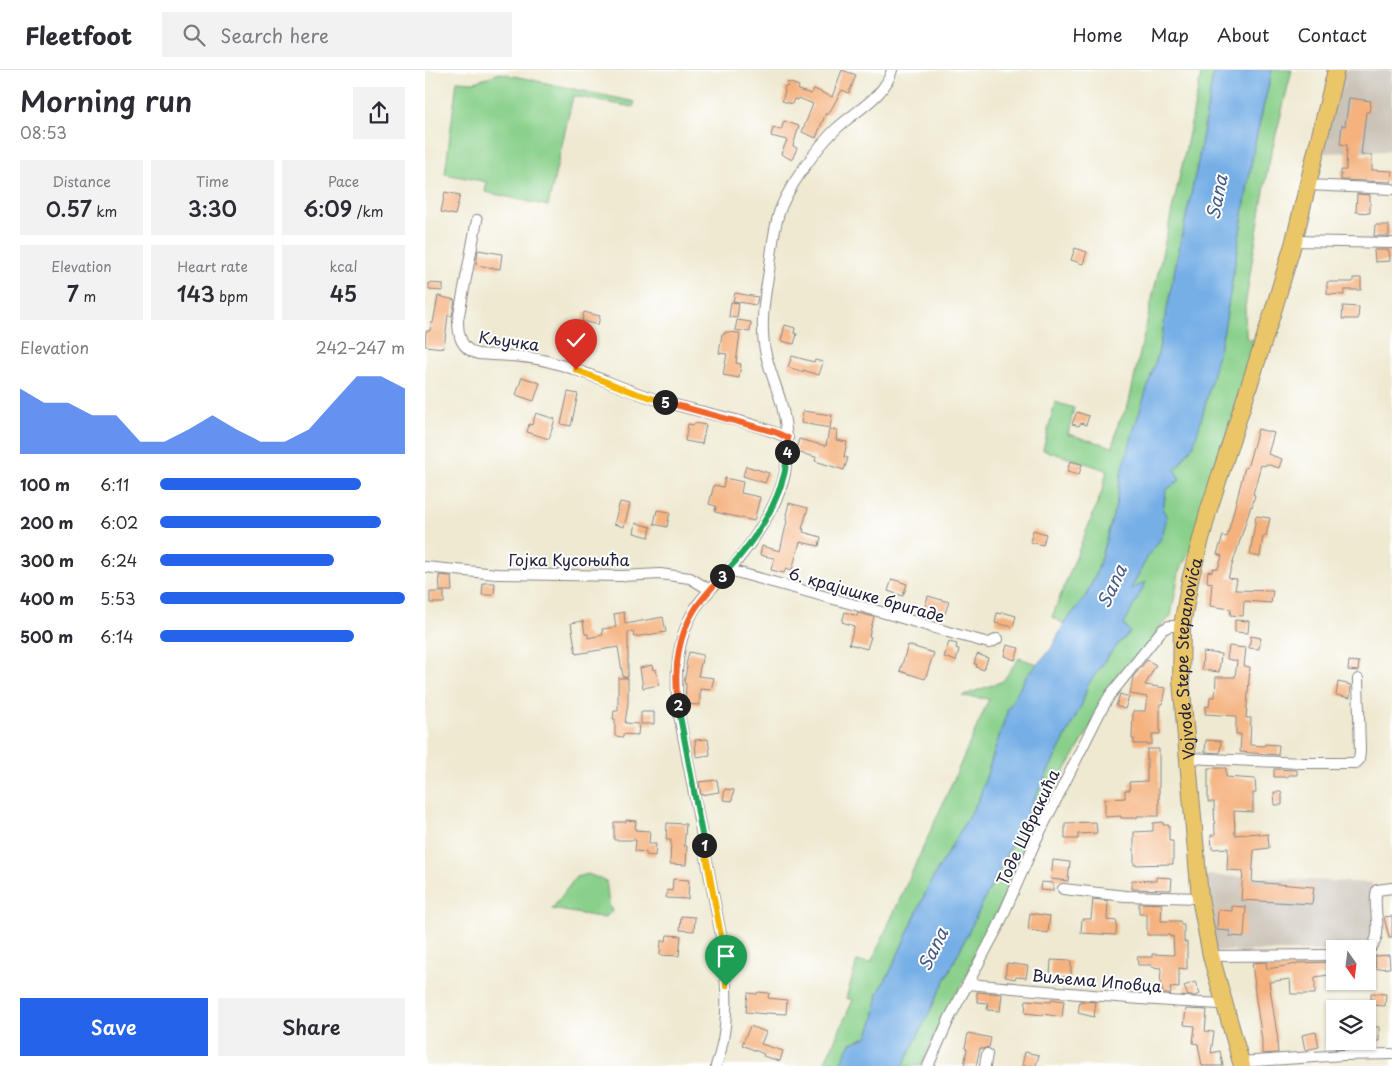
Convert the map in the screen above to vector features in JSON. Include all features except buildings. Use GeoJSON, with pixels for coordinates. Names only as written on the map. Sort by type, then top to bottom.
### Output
{"type":"FeatureCollection","features":[{"type":"Feature","properties":{"kind":"main road","name":"Vojvode Stepe Stepanovića"},"geometry":{"type":"LineString","coordinates":[[1241,1064],[1223,1004],[1199,898],[1181,680],[1182,626],[1190,580],[1209,509],[1270,324],[1309,185],[1337,70]]}},
{"type":"Feature","properties":{"kind":"street"},"geometry":{"type":"LineString","coordinates":[[716,1066],[724,1034],[726,1010],[723,946],[679,709],[676,682],[678,656],[684,631],[695,609],[729,570],[753,538],[774,503],[785,473],[788,438],[781,403],[763,342],[763,312],[781,208],[792,185],[811,158],[835,130],[879,93],[886,84],[892,70]]}},
{"type":"Feature","properties":{"kind":"street"},"geometry":{"type":"LineString","coordinates":[[1309,185],[1392,189]]}},
{"type":"Feature","properties":{"kind":"street","name":"Кључка"},"geometry":{"type":"LineString","coordinates":[[477,220],[458,320],[458,328],[463,345],[472,352],[551,362],[666,403],[767,430],[788,438]]}},
{"type":"Feature","properties":{"kind":"street"},"geometry":{"type":"LineString","coordinates":[[1294,240],[1392,243]]}},
{"type":"Feature","properties":{"kind":"street","name":"Гојка Кусоњића"},"geometry":{"type":"LineString","coordinates":[[425,567],[497,574],[622,576],[660,574],[690,578],[710,590]]}},
{"type":"Feature","properties":{"kind":"street","name":"6. крајишке бригаде"},"geometry":{"type":"LineString","coordinates":[[729,570],[989,643],[997,639]]}},
{"type":"Feature","properties":{"kind":"street","name":"Тоде Швракића"},"geometry":{"type":"LineString","coordinates":[[927,1066],[950,1017],[998,927],[1036,840],[1110,695],[1162,630],[1169,626],[1182,626]]}},
{"type":"Feature","properties":{"kind":"street"},"geometry":{"type":"LineString","coordinates":[[1187,758],[1303,763],[1356,763],[1359,760],[1358,680]]}},
{"type":"Feature","properties":{"kind":"street"},"geometry":{"type":"LineString","coordinates":[[1376,940],[1375,899],[1377,890],[1392,888]]}},
{"type":"Feature","properties":{"kind":"street"},"geometry":{"type":"LineString","coordinates":[[1063,889],[1125,896],[1199,898]]}},
{"type":"Feature","properties":{"kind":"street"},"geometry":{"type":"LineString","coordinates":[[1211,956],[1326,955]]}},
{"type":"Feature","properties":{"kind":"street","name":"Виљема Иповца"},"geometry":{"type":"LineString","coordinates":[[968,984],[1113,997],[1223,1004]]}},
{"type":"Feature","properties":{"kind":"street"},"geometry":{"type":"LineString","coordinates":[[985,1066],[987,1054]]}},
{"type":"Feature","properties":{"kind":"street"},"geometry":{"type":"LineString","coordinates":[[1241,1064],[1343,1055],[1392,1054]]}},
{"type":"Feature","properties":{"kind":"shaded area"},"geometry":{"type":"Polygon","coordinates":[[[1342,70],[1392,70],[1392,151],[1322,153],[1342,70]]]}},
{"type":"Feature","properties":{"kind":"shaded area"},"geometry":{"type":"Polygon","coordinates":[[[1202,875],[1372,883],[1375,935],[1372,940],[1326,940],[1326,951],[1214,951],[1202,875]]]}},
{"type":"Feature","properties":{"kind":"green space"},"geometry":{"type":"Polygon","coordinates":[[[1202,70],[1214,70],[1198,162],[1158,354],[1121,475],[1116,505],[1097,571],[1086,596],[1064,624],[1052,617],[1103,489],[1107,470],[1043,450],[1055,402],[1074,408],[1068,434],[1113,447],[1118,424],[1128,406],[1202,70]]]}},
{"type":"Feature","properties":{"kind":"green space"},"geometry":{"type":"Polygon","coordinates":[[[1272,70],[1292,70],[1268,167],[1245,307],[1246,336],[1249,339],[1258,341],[1190,550],[1179,573],[1171,616],[1162,624],[1161,631],[1096,718],[1059,781],[1021,857],[983,945],[936,1032],[921,1066],[903,1066],[1082,704],[1087,685],[1113,650],[1130,633],[1124,624],[1145,583],[1130,590],[1148,556],[1162,537],[1166,490],[1180,480],[1175,470],[1194,444],[1224,330],[1254,147],[1272,70]]]}},
{"type":"Feature","properties":{"kind":"green space"},"geometry":{"type":"Polygon","coordinates":[[[500,73],[635,102],[633,107],[573,96],[548,206],[485,192],[487,182],[445,174],[457,81],[475,82],[500,73]]]}},
{"type":"Feature","properties":{"kind":"green space"},"geometry":{"type":"Polygon","coordinates":[[[1019,658],[1037,664],[1025,678],[1008,709],[979,799],[930,883],[891,970],[878,993],[874,1019],[867,1037],[851,1043],[839,1066],[823,1066],[853,1000],[846,998],[857,961],[871,963],[989,699],[962,696],[1003,681],[1019,658]]]}},
{"type":"Feature","properties":{"kind":"green space"},"geometry":{"type":"Polygon","coordinates":[[[588,874],[606,881],[608,900],[612,911],[605,918],[552,909],[576,877],[588,874]]]}},
{"type":"Feature","properties":{"kind":"water","name":"Sana"},"geometry":{"type":"Polygon","coordinates":[[[1214,70],[1272,70],[1254,147],[1224,330],[1194,444],[1175,470],[1180,480],[1166,490],[1163,510],[1167,517],[1162,537],[1148,556],[1131,589],[1146,582],[1124,624],[1130,632],[1111,652],[1088,685],[1082,704],[903,1066],[839,1066],[851,1043],[867,1037],[874,1019],[878,993],[891,970],[930,883],[979,799],[1008,709],[1027,675],[1051,649],[1064,624],[1086,596],[1097,571],[1116,505],[1121,475],[1158,354],[1198,162],[1214,70]]]}},
{"type":"Feature","properties":{"kind":"route"},"geometry":{"type":"LineString","coordinates":[[576,370],[666,403],[775,432],[788,438],[785,473],[774,503],[752,540],[695,609],[684,631],[676,673],[679,709],[723,946],[726,986]]}}]}
